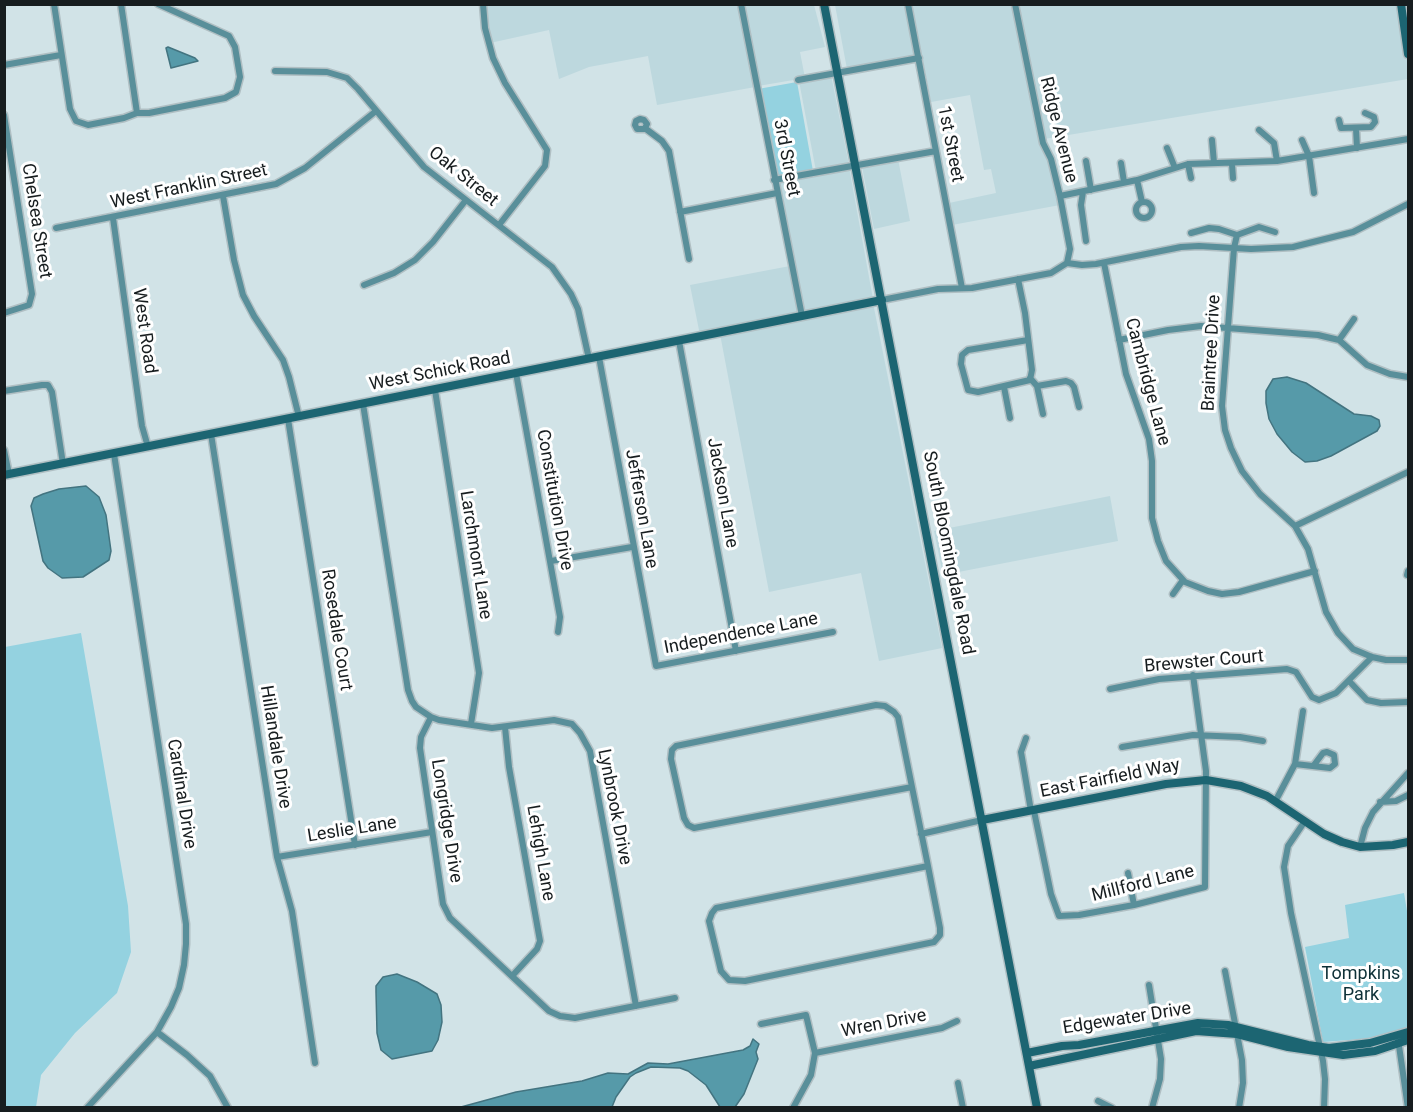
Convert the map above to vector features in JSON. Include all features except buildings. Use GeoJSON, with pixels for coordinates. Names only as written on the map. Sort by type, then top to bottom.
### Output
{"type":"FeatureCollection","features":[{"type":"Feature","properties":{"kind":"street"},"geometry":{"type":"LineString","coordinates":[[54,4],[70,109],[76,121],[92,124],[137,113],[149,113],[225,98],[236,92],[240,82],[235,47],[229,36],[158,4]]}},
{"type":"Feature","properties":{"kind":"street"},"geometry":{"type":"LineString","coordinates":[[121,4],[137,113]]}},
{"type":"Feature","properties":{"kind":"street"},"geometry":{"type":"LineString","coordinates":[[483,4],[485,28],[493,58],[505,83],[542,139],[548,154],[545,166],[499,225]]}},
{"type":"Feature","properties":{"kind":"street","name":"3rd Street"},"geometry":{"type":"LineString","coordinates":[[741,4],[802,316]]}},
{"type":"Feature","properties":{"kind":"street","name":"South Bloomingdale Road"},"geometry":{"type":"LineString","coordinates":[[824,4],[1037,1107]]}},
{"type":"Feature","properties":{"kind":"street","name":"1st Street"},"geometry":{"type":"LineString","coordinates":[[908,4],[962,288]]}},
{"type":"Feature","properties":{"kind":"street","name":"Ridge Avenue"},"geometry":{"type":"LineString","coordinates":[[1015,4],[1043,143],[1051,159],[1060,196],[1070,249],[1067,262]]}},
{"type":"Feature","properties":{"kind":"street"},"geometry":{"type":"LineString","coordinates":[[1401,4],[1408,54]]}},
{"type":"Feature","properties":{"kind":"street"},"geometry":{"type":"LineString","coordinates":[[4,65],[61,55]]}},
{"type":"Feature","properties":{"kind":"street"},"geometry":{"type":"LineString","coordinates":[[798,80],[918,58]]}},
{"type":"Feature","properties":{"kind":"street","name":"Oak Street"},"geometry":{"type":"LineString","coordinates":[[275,71],[327,72],[347,78],[424,166],[542,257],[563,281],[578,309],[589,359]]}},
{"type":"Feature","properties":{"kind":"street","name":"West Franklin Street"},"geometry":{"type":"LineString","coordinates":[[57,228],[266,188],[295,175],[376,111]]}},
{"type":"Feature","properties":{"kind":"street"},"geometry":{"type":"LineString","coordinates":[[1339,120],[1341,128],[1371,127],[1375,122],[1374,117],[1365,113]]}},
{"type":"Feature","properties":{"kind":"street","name":"Chelsea Street"},"geometry":{"type":"LineString","coordinates":[[4,115],[32,294],[30,305],[4,313]]}},
{"type":"Feature","properties":{"kind":"street"},"geometry":{"type":"LineString","coordinates":[[645,128],[662,141],[669,152],[689,259]]}},
{"type":"Feature","properties":{"kind":"street"},"geometry":{"type":"LineString","coordinates":[[1356,128],[1357,148]]}},
{"type":"Feature","properties":{"kind":"street"},"geometry":{"type":"LineString","coordinates":[[1259,130],[1274,142],[1277,161]]}},
{"type":"Feature","properties":{"kind":"street"},"geometry":{"type":"LineString","coordinates":[[1060,196],[1137,180],[1188,164],[1277,161],[1408,139]]}},
{"type":"Feature","properties":{"kind":"street"},"geometry":{"type":"LineString","coordinates":[[1212,140],[1214,163]]}},
{"type":"Feature","properties":{"kind":"street"},"geometry":{"type":"LineString","coordinates":[[1302,140],[1309,156],[1314,193]]}},
{"type":"Feature","properties":{"kind":"street"},"geometry":{"type":"LineString","coordinates":[[1167,148],[1175,168]]}},
{"type":"Feature","properties":{"kind":"street"},"geometry":{"type":"LineString","coordinates":[[774,180],[936,151]]}},
{"type":"Feature","properties":{"kind":"street"},"geometry":{"type":"LineString","coordinates":[[1086,161],[1091,190]]}},
{"type":"Feature","properties":{"kind":"street"},"geometry":{"type":"LineString","coordinates":[[1121,163],[1124,182]]}},
{"type":"Feature","properties":{"kind":"street"},"geometry":{"type":"LineString","coordinates":[[1188,164],[1191,178]]}},
{"type":"Feature","properties":{"kind":"street"},"geometry":{"type":"LineString","coordinates":[[1232,164],[1233,178]]}},
{"type":"Feature","properties":{"kind":"street"},"geometry":{"type":"LineString","coordinates":[[1137,180],[1142,202]]}},
{"type":"Feature","properties":{"kind":"street"},"geometry":{"type":"LineString","coordinates":[[1083,192],[1081,205],[1086,241]]}},
{"type":"Feature","properties":{"kind":"street"},"geometry":{"type":"LineString","coordinates":[[680,212],[777,193]]}},
{"type":"Feature","properties":{"kind":"street"},"geometry":{"type":"LineString","coordinates":[[223,196],[237,276],[243,295],[283,360],[299,417]]}},
{"type":"Feature","properties":{"kind":"street"},"geometry":{"type":"LineString","coordinates":[[364,285],[394,273],[416,260],[466,200]]}},
{"type":"Feature","properties":{"kind":"street"},"geometry":{"type":"LineString","coordinates":[[882,300],[938,289],[962,288],[1051,273],[1067,262],[1082,265],[1104,263],[1181,247],[1279,249],[1328,239],[1364,228],[1408,204]]}},
{"type":"Feature","properties":{"kind":"street","name":"West Road"},"geometry":{"type":"LineString","coordinates":[[113,218],[142,426],[148,447]]}},
{"type":"Feature","properties":{"kind":"street"},"geometry":{"type":"LineString","coordinates":[[1191,233],[1209,228],[1237,235],[1259,227],[1275,232]]}},
{"type":"Feature","properties":{"kind":"street","name":"Braintree Drive"},"geometry":{"type":"LineString","coordinates":[[1237,235],[1234,248],[1222,406],[1229,443],[1237,462],[1250,482],[1295,526],[1308,549],[1326,612],[1338,633],[1353,649],[1372,657],[1386,660],[1408,660]]}},
{"type":"Feature","properties":{"kind":"street","name":"Cambridge Lane"},"geometry":{"type":"LineString","coordinates":[[1104,263],[1128,383],[1149,439],[1152,461],[1152,518],[1166,561],[1183,580],[1208,591],[1232,593],[1315,571]]}},
{"type":"Feature","properties":{"kind":"street"},"geometry":{"type":"LineString","coordinates":[[1018,279],[1028,340],[1032,372],[1030,378],[1023,383],[1004,387],[978,392],[968,390],[961,364],[962,356],[968,350],[1028,340]]}},
{"type":"Feature","properties":{"kind":"street","name":"West Schick Road"},"geometry":{"type":"LineString","coordinates":[[7,474],[882,300]]}},
{"type":"Feature","properties":{"kind":"street"},"geometry":{"type":"LineString","coordinates":[[1339,340],[1354,319]]}},
{"type":"Feature","properties":{"kind":"street"},"geometry":{"type":"LineString","coordinates":[[1119,340],[1180,328],[1228,327],[1318,335],[1339,340],[1367,365],[1390,374],[1408,377]]}},
{"type":"Feature","properties":{"kind":"street","name":"Jackson Lane"},"geometry":{"type":"LineString","coordinates":[[679,341],[735,651]]}},
{"type":"Feature","properties":{"kind":"street","name":"Jefferson Lane"},"geometry":{"type":"LineString","coordinates":[[599,357],[656,666]]}},
{"type":"Feature","properties":{"kind":"street","name":"Constitution Drive"},"geometry":{"type":"LineString","coordinates":[[516,374],[560,617],[558,632]]}},
{"type":"Feature","properties":{"kind":"street"},"geometry":{"type":"LineString","coordinates":[[1030,378],[1037,386],[1043,414]]}},
{"type":"Feature","properties":{"kind":"street"},"geometry":{"type":"LineString","coordinates":[[1037,386],[1066,381],[1071,383],[1078,407]]}},
{"type":"Feature","properties":{"kind":"street"},"geometry":{"type":"LineString","coordinates":[[4,391],[42,384],[48,386],[52,392],[63,464]]}},
{"type":"Feature","properties":{"kind":"street"},"geometry":{"type":"LineString","coordinates":[[1004,387],[1010,418]]}},
{"type":"Feature","properties":{"kind":"street","name":"Larchmont Lane"},"geometry":{"type":"LineString","coordinates":[[435,390],[479,673],[471,724]]}},
{"type":"Feature","properties":{"kind":"street"},"geometry":{"type":"LineString","coordinates":[[363,404],[408,690],[416,707],[430,717]]}},
{"type":"Feature","properties":{"kind":"street","name":"Rosedale Court"},"geometry":{"type":"LineString","coordinates":[[288,419],[355,845]]}},
{"type":"Feature","properties":{"kind":"street","name":"Hillandale Drive"},"geometry":{"type":"LineString","coordinates":[[211,434],[277,857],[292,911],[315,1063]]}},
{"type":"Feature","properties":{"kind":"street"},"geometry":{"type":"LineString","coordinates":[[4,450],[7,474]]}},
{"type":"Feature","properties":{"kind":"street","name":"Cardinal Drive"},"geometry":{"type":"LineString","coordinates":[[87,1107],[157,1032],[171,1007],[181,980],[186,944],[186,924],[114,454]]}},
{"type":"Feature","properties":{"kind":"street"},"geometry":{"type":"LineString","coordinates":[[1295,526],[1408,472]]}},
{"type":"Feature","properties":{"kind":"street"},"geometry":{"type":"LineString","coordinates":[[550,561],[633,547]]}},
{"type":"Feature","properties":{"kind":"street"},"geometry":{"type":"LineString","coordinates":[[1173,594],[1183,580]]}},
{"type":"Feature","properties":{"kind":"street","name":"Independence Lane"},"geometry":{"type":"LineString","coordinates":[[656,666],[833,632]]}},
{"type":"Feature","properties":{"kind":"street"},"geometry":{"type":"LineString","coordinates":[[1372,657],[1350,682],[1367,700],[1381,704],[1408,702]]}},
{"type":"Feature","properties":{"kind":"street","name":"Brewster Court"},"geometry":{"type":"LineString","coordinates":[[1110,688],[1193,675],[1287,669],[1293,670],[1300,676],[1316,700],[1336,693],[1350,682]]}},
{"type":"Feature","properties":{"kind":"street","name":"Millford Lane"},"geometry":{"type":"LineString","coordinates":[[1026,738],[1021,752],[1032,811],[1058,918],[1134,905],[1207,888],[1206,780],[1193,675]]}},
{"type":"Feature","properties":{"kind":"street"},"geometry":{"type":"LineString","coordinates":[[912,787],[694,828],[688,825],[684,818],[672,750],[684,743],[876,705],[885,706],[898,717],[928,866],[940,928],[940,935],[934,942],[745,981],[729,980],[721,971],[710,921],[710,915],[716,908],[928,866]]}},
{"type":"Feature","properties":{"kind":"street"},"geometry":{"type":"LineString","coordinates":[[1276,800],[1294,764],[1303,711]]}},
{"type":"Feature","properties":{"kind":"street","name":"Lynbrook Drive"},"geometry":{"type":"LineString","coordinates":[[430,717],[492,728],[554,720],[572,724],[586,742],[590,751],[636,1006]]}},
{"type":"Feature","properties":{"kind":"street","name":"Longridge Drive"},"geometry":{"type":"LineString","coordinates":[[430,717],[421,737],[420,748],[443,904],[456,924],[549,1011],[566,1017],[575,1018],[675,998]]}},
{"type":"Feature","properties":{"kind":"street","name":"Lehigh Lane"},"geometry":{"type":"LineString","coordinates":[[505,728],[509,767],[540,941],[537,950],[513,975]]}},
{"type":"Feature","properties":{"kind":"street"},"geometry":{"type":"LineString","coordinates":[[1122,747],[1202,735],[1263,741]]}},
{"type":"Feature","properties":{"kind":"street"},"geometry":{"type":"LineString","coordinates":[[1294,764],[1314,765]]}},
{"type":"Feature","properties":{"kind":"street"},"geometry":{"type":"LineString","coordinates":[[1360,847],[1365,828],[1380,802],[1408,773]]}},
{"type":"Feature","properties":{"kind":"street","name":"East Fairfield Way"},"geometry":{"type":"LineString","coordinates":[[982,820],[1166,784],[1206,780],[1241,786],[1276,800],[1335,840],[1360,847],[1408,842]]}},
{"type":"Feature","properties":{"kind":"street"},"geometry":{"type":"LineString","coordinates":[[1380,802],[1396,801],[1408,795]]}},
{"type":"Feature","properties":{"kind":"street"},"geometry":{"type":"LineString","coordinates":[[921,834],[982,820]]}},
{"type":"Feature","properties":{"kind":"street"},"geometry":{"type":"LineString","coordinates":[[1305,821],[1288,846],[1284,867],[1291,913],[1325,1079],[1324,1107]]}},
{"type":"Feature","properties":{"kind":"street","name":"Leslie Lane"},"geometry":{"type":"LineString","coordinates":[[277,857],[432,832]]}},
{"type":"Feature","properties":{"kind":"street"},"geometry":{"type":"LineString","coordinates":[[1128,873],[1134,905]]}},
{"type":"Feature","properties":{"kind":"street"},"geometry":{"type":"LineString","coordinates":[[1225,971],[1243,1071],[1239,1107]]}},
{"type":"Feature","properties":{"kind":"street"},"geometry":{"type":"LineString","coordinates":[[1149,985],[1158,1034],[1161,1073],[1152,1107]]}},
{"type":"Feature","properties":{"kind":"street"},"geometry":{"type":"LineString","coordinates":[[761,1024],[806,1015],[815,1053],[811,1075],[793,1107]]}},
{"type":"Feature","properties":{"kind":"street","name":"Wren Drive"},"geometry":{"type":"LineString","coordinates":[[815,1053],[942,1028],[957,1021]]}},
{"type":"Feature","properties":{"kind":"street","name":"Edgewater Drive"},"geometry":{"type":"LineString","coordinates":[[1027,1053],[1062,1046],[1158,1034],[1212,1030],[1236,1031],[1320,1050],[1355,1054],[1375,1051],[1408,1032]]}},
{"type":"Feature","properties":{"kind":"street"},"geometry":{"type":"LineString","coordinates":[[157,1032],[187,1054],[210,1076],[228,1107]]}},
{"type":"Feature","properties":{"kind":"street","name":"Edgewater Drive"},"geometry":{"type":"LineString","coordinates":[[1029,1066],[1065,1059],[1158,1034]]}},
{"type":"Feature","properties":{"kind":"street"},"geometry":{"type":"LineString","coordinates":[[1398,1039],[1408,1107]]}},
{"type":"Feature","properties":{"kind":"street","name":"Edgewater Drive"},"geometry":{"type":"LineString","coordinates":[[1398,1039],[1408,1040]]}},
{"type":"Feature","properties":{"kind":"street"},"geometry":{"type":"LineString","coordinates":[[958,1083],[963,1107]]}},
{"type":"Feature","properties":{"kind":"street"},"geometry":{"type":"LineString","coordinates":[[1098,1101],[1112,1107]]}},
{"type":"Feature","properties":{"kind":"shaded area"},"geometry":{"type":"Polygon","coordinates":[[[484,5],[741,5],[755,87],[657,105],[648,56],[589,67],[559,79],[549,30],[490,43],[484,5]]]}},
{"type":"Feature","properties":{"kind":"shaded area"},"geometry":{"type":"Polygon","coordinates":[[[743,5],[814,5],[825,47],[800,52],[805,78],[758,86],[743,5]]]}},
{"type":"Feature","properties":{"kind":"shaded area"},"geometry":{"type":"Polygon","coordinates":[[[835,5],[909,5],[920,56],[847,69],[835,5]]]}},
{"type":"Feature","properties":{"kind":"shaded area"},"geometry":{"type":"Polygon","coordinates":[[[912,5],[1014,5],[1060,205],[952,225],[949,203],[996,193],[991,169],[984,170],[970,95],[931,102],[912,5]]]}},
{"type":"Feature","properties":{"kind":"shaded area"},"geometry":{"type":"Polygon","coordinates":[[[1017,5],[1399,5],[1408,79],[1044,139],[1017,5]]]}},
{"type":"Feature","properties":{"kind":"shaded area"},"geometry":{"type":"Polygon","coordinates":[[[166,48],[198,61],[171,68],[166,48]]]}},
{"type":"Feature","properties":{"kind":"shaded area"},"geometry":{"type":"Polygon","coordinates":[[[831,75],[849,165],[816,171],[799,81],[831,75]]]}},
{"type":"Feature","properties":{"kind":"shaded area"},"geometry":{"type":"Polygon","coordinates":[[[898,159],[910,221],[874,229],[862,167],[898,159]]]}},
{"type":"Feature","properties":{"kind":"shaded area"},"geometry":{"type":"Polygon","coordinates":[[[849,167],[873,299],[700,335],[690,285],[790,266],[776,181],[849,167]]]}},
{"type":"Feature","properties":{"kind":"shaded area"},"geometry":{"type":"Polygon","coordinates":[[[873,303],[942,648],[879,661],[861,573],[769,592],[720,334],[873,303]]]}},
{"type":"Feature","properties":{"kind":"shaded area"},"geometry":{"type":"Polygon","coordinates":[[[1287,377],[1306,383],[1354,414],[1371,416],[1379,420],[1380,426],[1377,431],[1331,456],[1305,462],[1292,452],[1277,434],[1269,419],[1266,391],[1273,379],[1287,377]]]}},
{"type":"Feature","properties":{"kind":"shaded area"},"geometry":{"type":"Polygon","coordinates":[[[86,486],[99,497],[106,515],[111,551],[109,560],[83,577],[62,578],[48,568],[43,561],[31,506],[34,498],[43,494],[59,489],[86,486]]]}},
{"type":"Feature","properties":{"kind":"shaded area"},"geometry":{"type":"Polygon","coordinates":[[[1110,496],[1118,541],[943,575],[934,531],[1110,496]]]}},
{"type":"Feature","properties":{"kind":"shaded area"},"geometry":{"type":"Polygon","coordinates":[[[397,974],[437,994],[441,1005],[442,1022],[438,1040],[432,1051],[392,1059],[381,1050],[377,1033],[376,986],[383,977],[397,974]]]}},
{"type":"Feature","properties":{"kind":"shaded area"},"geometry":{"type":"Polygon","coordinates":[[[753,1039],[759,1044],[756,1052],[758,1059],[744,1094],[735,1107],[720,1107],[706,1085],[688,1071],[680,1068],[651,1067],[630,1077],[612,1107],[461,1107],[516,1092],[582,1081],[608,1073],[628,1074],[648,1063],[668,1064],[743,1050],[750,1046],[753,1039]]]}},
{"type":"Feature","properties":{"kind":"green space"},"geometry":{"type":"Polygon","coordinates":[[[797,82],[813,171],[776,178],[758,89],[797,82]]]}},
{"type":"Feature","properties":{"kind":"green space"},"geometry":{"type":"Polygon","coordinates":[[[81,633],[128,906],[131,952],[117,993],[75,1033],[41,1075],[36,1107],[5,1107],[5,647],[81,633]]]}},
{"type":"Feature","properties":{"kind":"green space","name":"Tompkins Park"},"geometry":{"type":"Polygon","coordinates":[[[1404,893],[1408,917],[1408,1028],[1375,1038],[1323,1042],[1305,947],[1349,938],[1345,905],[1404,893]]]}}]}
